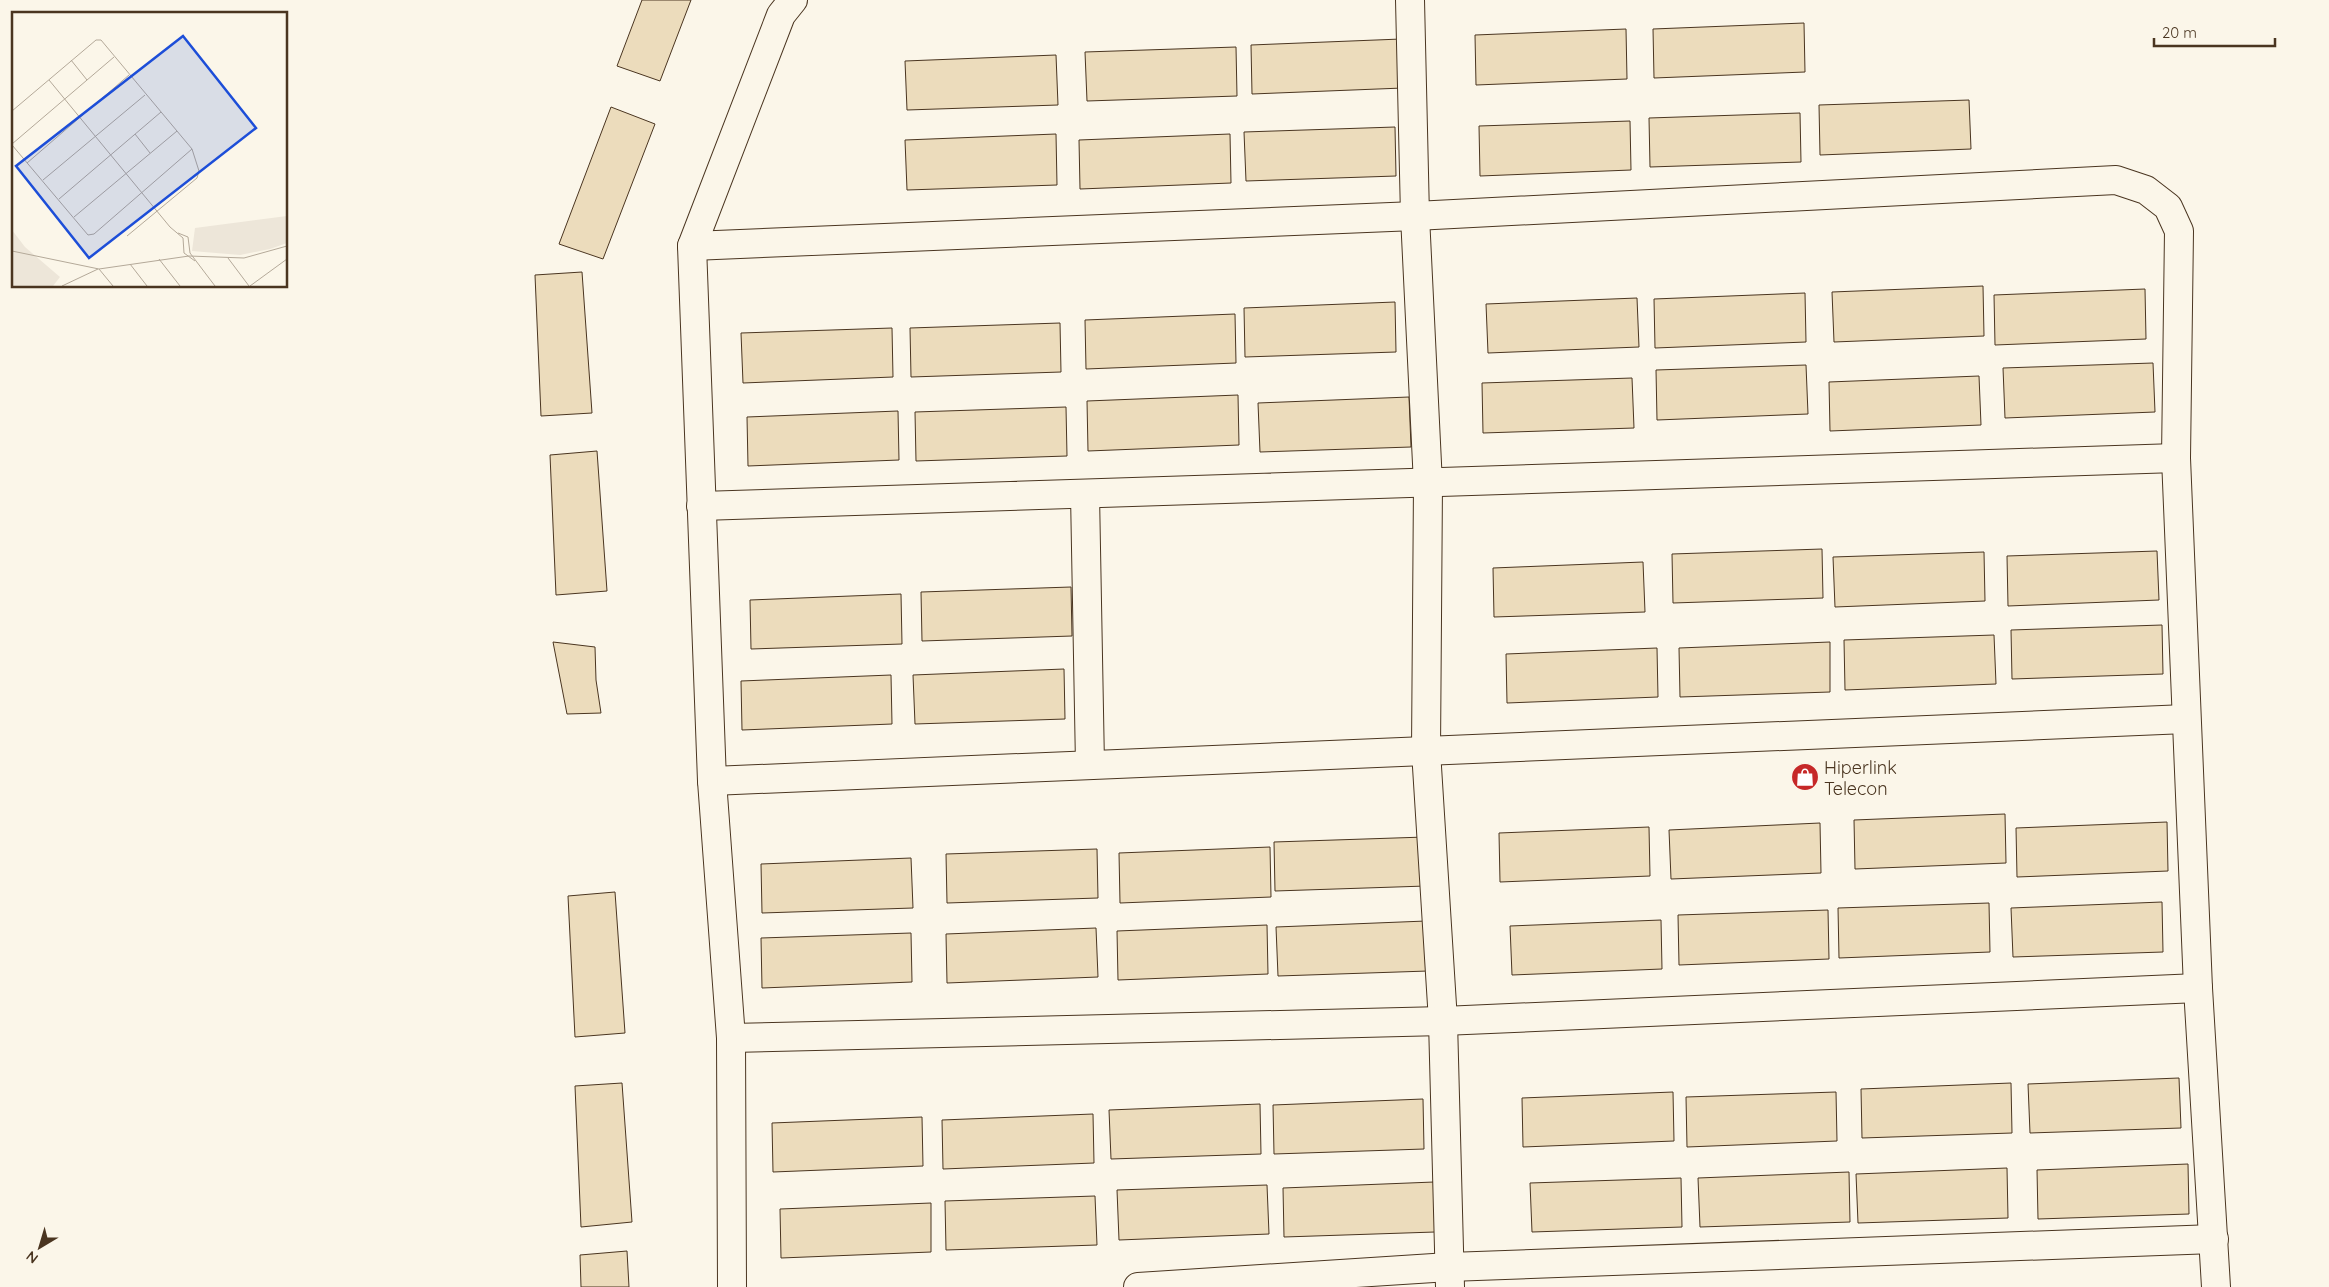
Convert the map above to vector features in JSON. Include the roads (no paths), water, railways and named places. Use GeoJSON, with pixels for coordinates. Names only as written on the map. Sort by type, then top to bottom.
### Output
{"type":"FeatureCollection","features":[{"type":"Feature","properties":{"kind":"street"},"geometry":{"type":"LineString","coordinates":[[732,1287],[731,1038],[712,781],[700,506],[692,246],[781,15],[793,0]]}},
{"type":"Feature","properties":{"kind":"street"},"geometry":{"type":"LineString","coordinates":[[1410,0],[1416,216],[1428,484],[1426,751],[1443,1022],[1450,1277]]}},
{"type":"Feature","properties":{"kind":"street"},"geometry":{"type":"LineString","coordinates":[[692,246],[1416,216],[2116,180],[2146,190],[2168,207],[2179,230],[2176,458],[2198,988],[2216,1287]]}},
{"type":"Feature","properties":{"kind":"street"},"geometry":{"type":"LineString","coordinates":[[700,506],[1428,484],[2176,458]]}},
{"type":"Feature","properties":{"kind":"street"},"geometry":{"type":"LineString","coordinates":[[1085,494],[1090,765]]}},
{"type":"Feature","properties":{"kind":"street"},"geometry":{"type":"LineString","coordinates":[[712,781],[2186,719]]}},
{"type":"Feature","properties":{"kind":"street"},"geometry":{"type":"LineString","coordinates":[[731,1038],[1443,1022],[2198,988]]}},
{"type":"Feature","properties":{"kind":"street"},"geometry":{"type":"LineString","coordinates":[[1138,1287],[1450,1277],[2214,1239]]}},
{"type":"Feature","properties":{"kind":"place","name":"Hiperlink Telecon"},"geometry":{"type":"Point","coordinates":[1805,777]}}]}
